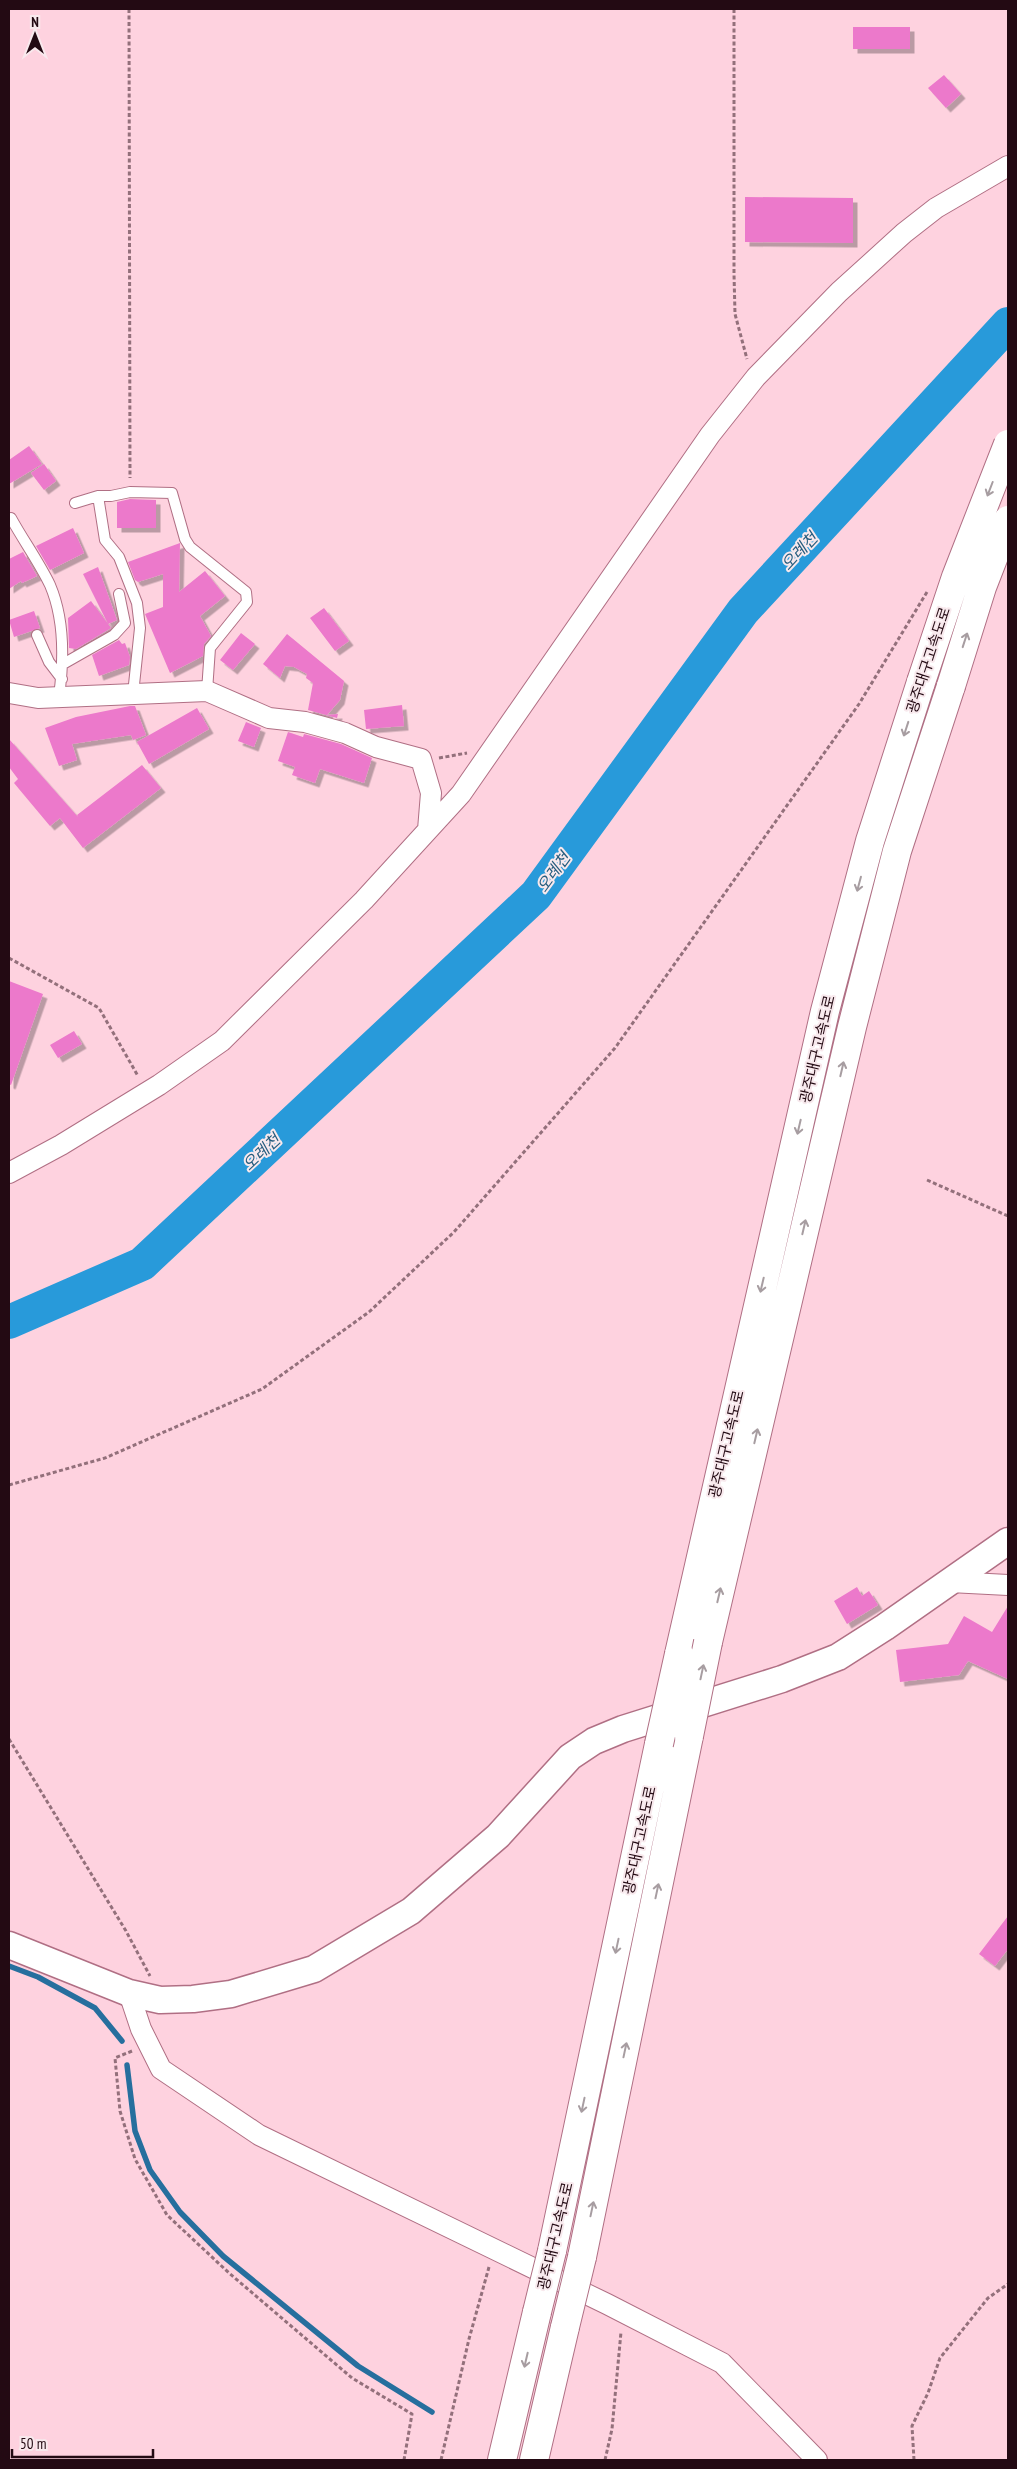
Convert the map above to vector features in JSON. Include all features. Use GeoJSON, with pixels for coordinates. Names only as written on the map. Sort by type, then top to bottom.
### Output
{"type":"FeatureCollection","features":[{"type":"Feature","properties":{"kind":"highway","name":"광주대구고속도로"},"geometry":{"type":"LineString","coordinates":[[502,2460],[552,2251],[659,1744],[825,1010],[870,841],[920,682],[956,577],[1008,444]]}},
{"type":"Feature","properties":{"kind":"highway","name":"광주대구고속도로"},"geometry":{"type":"LineString","coordinates":[[534,2460],[582,2257],[708,1642],[854,1018],[897,851],[982,587],[1008,520]]}},
{"type":"Feature","properties":{"kind":"street"},"geometry":{"type":"LineString","coordinates":[[9,1173],[147,1093],[222,1041],[364,900],[461,794],[710,434],[756,378],[839,292],[904,233],[936,208],[1008,166]]}},
{"type":"Feature","properties":{"kind":"street"},"geometry":{"type":"LineString","coordinates":[[9,694],[38,698],[61,687],[134,694],[207,692],[269,718],[305,722],[345,732],[376,747],[420,759],[431,793],[428,830]]}},
{"type":"Feature","properties":{"kind":"street"},"geometry":{"type":"LineString","coordinates":[[9,1945],[129,1993],[160,2000],[193,1999],[231,1994],[314,1968],[411,1911],[498,1836],[570,1757],[594,1741],[623,1729],[815,1667],[838,1657],[879,1631],[1008,1541]]}},
{"type":"Feature","properties":{"kind":"street"},"geometry":{"type":"LineString","coordinates":[[950,1582],[1008,1585]]}},
{"type":"Feature","properties":{"kind":"street"},"geometry":{"type":"LineString","coordinates":[[129,1993],[161,2070],[259,2135],[624,2313],[722,2363],[817,2460]]}},
{"type":"Feature","properties":{"kind":"lane"},"geometry":{"type":"LineString","coordinates":[[75,503],[98,496],[111,496],[130,492],[172,493],[185,539],[190,547],[246,592],[247,602],[210,648],[207,692]]}},
{"type":"Feature","properties":{"kind":"lane"},"geometry":{"type":"LineString","coordinates":[[98,496],[105,540],[119,557],[137,603],[140,628],[134,694]]}},
{"type":"Feature","properties":{"kind":"lane"},"geometry":{"type":"LineString","coordinates":[[11,518],[50,586],[60,616],[63,664],[61,687]]}},
{"type":"Feature","properties":{"kind":"lane"},"geometry":{"type":"LineString","coordinates":[[63,664],[114,635],[124,624],[119,594]]}},
{"type":"Feature","properties":{"kind":"lane"},"geometry":{"type":"LineString","coordinates":[[37,635],[61,687]]}},
{"type":"Feature","properties":{"kind":"path"},"geometry":{"type":"LineString","coordinates":[[129,9],[130,492]]}},
{"type":"Feature","properties":{"kind":"path"},"geometry":{"type":"LineString","coordinates":[[734,9],[735,314],[744,350],[756,378]]}},
{"type":"Feature","properties":{"kind":"path"},"geometry":{"type":"LineString","coordinates":[[9,1484],[105,1458],[262,1389],[369,1312],[454,1232],[615,1048],[859,704],[923,595],[930,589]]}},
{"type":"Feature","properties":{"kind":"path"},"geometry":{"type":"LineString","coordinates":[[420,759],[447,758],[484,748],[499,741]]}},
{"type":"Feature","properties":{"kind":"path"},"geometry":{"type":"LineString","coordinates":[[9,958],[99,1008],[147,1093]]}},
{"type":"Feature","properties":{"kind":"path"},"geometry":{"type":"LineString","coordinates":[[927,1180],[1008,1216]]}},
{"type":"Feature","properties":{"kind":"path"},"geometry":{"type":"LineString","coordinates":[[9,1739],[126,1931],[148,1971],[160,2000]]}},
{"type":"Feature","properties":{"kind":"path"},"geometry":{"type":"LineString","coordinates":[[149,2045],[115,2058],[120,2112],[135,2159],[167,2215],[229,2274],[352,2378],[412,2414],[404,2460]]}},
{"type":"Feature","properties":{"kind":"path"},"geometry":{"type":"LineString","coordinates":[[441,2460],[468,2339],[494,2250]]}},
{"type":"Feature","properties":{"kind":"path"},"geometry":{"type":"LineString","coordinates":[[914,2460],[912,2426],[928,2393],[940,2358],[988,2298],[1008,2284]]}},
{"type":"Feature","properties":{"kind":"path"},"geometry":{"type":"LineString","coordinates":[[605,2460],[612,2429],[624,2313]]}},
{"type":"Feature","properties":{"kind":"building"},"geometry":{"type":"Polygon","coordinates":[[[853,27],[910,27],[910,49],[853,49],[853,27]]]}},
{"type":"Feature","properties":{"kind":"building"},"geometry":{"type":"Polygon","coordinates":[[[944,75],[961,94],[946,108],[928,88],[944,75]]]}},
{"type":"Feature","properties":{"kind":"building"},"geometry":{"type":"Polygon","coordinates":[[[745,197],[853,198],[853,243],[745,242],[745,197]]]}},
{"type":"Feature","properties":{"kind":"building"},"geometry":{"type":"Polygon","coordinates":[[[29,446],[42,464],[9,484],[9,460],[29,446]]]}},
{"type":"Feature","properties":{"kind":"building"},"geometry":{"type":"Polygon","coordinates":[[[44,464],[56,481],[44,490],[31,473],[44,464]]]}},
{"type":"Feature","properties":{"kind":"building"},"geometry":{"type":"Polygon","coordinates":[[[130,499],[156,500],[156,528],[117,528],[117,502],[130,499]]]}},
{"type":"Feature","properties":{"kind":"building"},"geometry":{"type":"Polygon","coordinates":[[[73,528],[84,553],[50,570],[36,546],[73,528]]]}},
{"type":"Feature","properties":{"kind":"building"},"geometry":{"type":"Polygon","coordinates":[[[180,543],[179,592],[205,571],[225,596],[200,616],[211,636],[204,644],[203,656],[170,673],[145,614],[163,607],[163,574],[138,582],[135,580],[128,562],[180,543]]]}},
{"type":"Feature","properties":{"kind":"building"},"geometry":{"type":"Polygon","coordinates":[[[23,552],[37,576],[22,583],[21,581],[9,589],[9,559],[23,552]]]}},
{"type":"Feature","properties":{"kind":"building"},"geometry":{"type":"Polygon","coordinates":[[[98,567],[117,620],[108,624],[83,574],[98,567]]]}},
{"type":"Feature","properties":{"kind":"building"},"geometry":{"type":"Polygon","coordinates":[[[91,601],[111,628],[76,649],[69,648],[68,618],[91,601]]]}},
{"type":"Feature","properties":{"kind":"building"},"geometry":{"type":"Polygon","coordinates":[[[324,608],[349,641],[335,651],[310,618],[324,608]]]}},
{"type":"Feature","properties":{"kind":"building"},"geometry":{"type":"Polygon","coordinates":[[[34,611],[40,628],[14,637],[9,620],[34,611]]]}},
{"type":"Feature","properties":{"kind":"building"},"geometry":{"type":"Polygon","coordinates":[[[241,633],[255,644],[233,670],[220,660],[241,633]]]}},
{"type":"Feature","properties":{"kind":"building"},"geometry":{"type":"Polygon","coordinates":[[[287,634],[344,681],[340,700],[327,715],[338,714],[337,718],[308,710],[313,683],[306,678],[307,674],[294,667],[285,666],[280,678],[263,664],[287,634]]]}},
{"type":"Feature","properties":{"kind":"building"},"geometry":{"type":"Polygon","coordinates":[[[119,640],[122,644],[125,643],[130,657],[129,665],[99,676],[92,655],[119,640]]]}},
{"type":"Feature","properties":{"kind":"building"},"geometry":{"type":"Polygon","coordinates":[[[402,705],[404,726],[366,729],[364,710],[402,705]]]}},
{"type":"Feature","properties":{"kind":"building"},"geometry":{"type":"Polygon","coordinates":[[[135,706],[146,735],[133,740],[131,735],[72,744],[77,760],[59,766],[45,728],[76,717],[135,706]]]}},
{"type":"Feature","properties":{"kind":"building"},"geometry":{"type":"Polygon","coordinates":[[[197,708],[209,729],[149,764],[137,742],[197,708]]]}},
{"type":"Feature","properties":{"kind":"building"},"geometry":{"type":"Polygon","coordinates":[[[246,722],[261,728],[254,747],[238,741],[246,722]]]}},
{"type":"Feature","properties":{"kind":"building"},"geometry":{"type":"Polygon","coordinates":[[[288,732],[303,737],[304,734],[341,744],[372,758],[364,783],[320,769],[315,783],[292,775],[295,767],[278,761],[288,732]]]}},
{"type":"Feature","properties":{"kind":"building"},"geometry":{"type":"Polygon","coordinates":[[[9,739],[78,817],[77,815],[142,765],[161,788],[83,848],[60,818],[50,826],[14,783],[18,779],[9,767],[9,739]]]}},
{"type":"Feature","properties":{"kind":"building"},"geometry":{"type":"Polygon","coordinates":[[[9,981],[43,994],[11,1085],[9,1084],[9,981]]]}},
{"type":"Feature","properties":{"kind":"building"},"geometry":{"type":"Polygon","coordinates":[[[74,1031],[82,1044],[58,1058],[50,1045],[74,1031]]]}},
{"type":"Feature","properties":{"kind":"building"},"geometry":{"type":"Polygon","coordinates":[[[857,1587],[862,1596],[869,1591],[878,1605],[847,1624],[834,1601],[857,1587]]]}},
{"type":"Feature","properties":{"kind":"building"},"geometry":{"type":"Polygon","coordinates":[[[1008,1606],[1008,1679],[968,1661],[959,1675],[900,1682],[896,1650],[948,1644],[964,1616],[992,1632],[1008,1606]]]}},
{"type":"Feature","properties":{"kind":"building"},"geometry":{"type":"Polygon","coordinates":[[[1008,1916],[1008,1949],[995,1966],[979,1954],[1008,1916]]]}},
{"type":"Feature","properties":{"kind":"waterway","name":"오례천"},"geometry":{"type":"LineString","coordinates":[[9,1322],[142,1264],[536,895],[743,611],[1008,324]]}},
{"type":"Feature","properties":{"kind":"waterway"},"geometry":{"type":"LineString","coordinates":[[9,1966],[38,1977],[95,2008],[122,2041]]}},
{"type":"Feature","properties":{"kind":"waterway"},"geometry":{"type":"LineString","coordinates":[[127,2065],[135,2131],[150,2170],[180,2212],[223,2256],[358,2366],[432,2412]]}}]}
